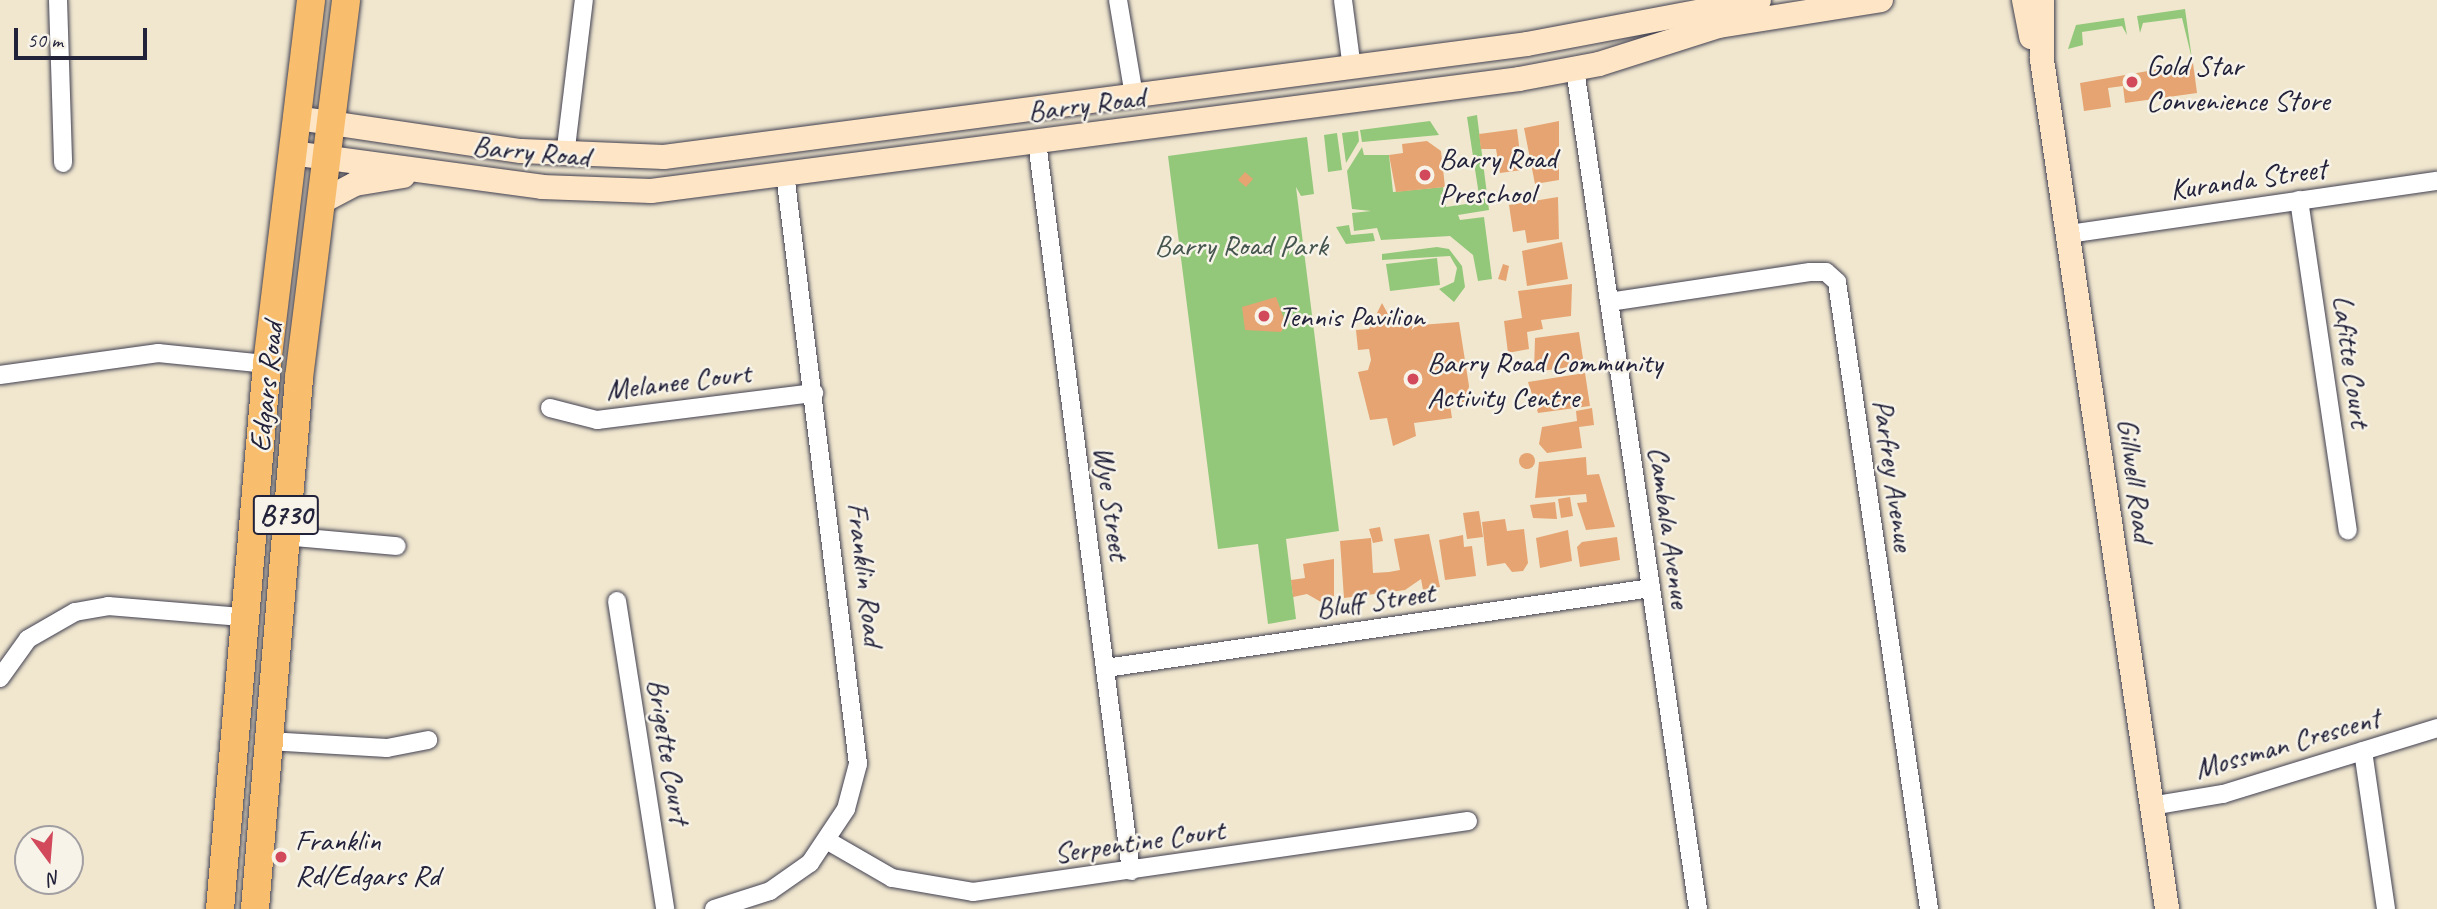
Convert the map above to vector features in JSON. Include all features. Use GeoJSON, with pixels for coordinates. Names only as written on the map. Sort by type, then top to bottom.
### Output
{"type":"FeatureCollection","features":[{"type":"Feature","properties":{"kind":"main road","name":"Edgars Road"},"geometry":{"type":"LineString","coordinates":[[220,909],[242,617],[267,364],[312,0]]}},
{"type":"Feature","properties":{"kind":"main road","name":"Edgars Road"},"geometry":{"type":"LineString","coordinates":[[255,909],[284,536],[346,0]]}},
{"type":"Feature","properties":{"kind":"street"},"geometry":{"type":"LineString","coordinates":[[58,0],[63,163]]}},
{"type":"Feature","properties":{"kind":"street"},"geometry":{"type":"LineString","coordinates":[[565,156],[584,0]]}},
{"type":"Feature","properties":{"kind":"street"},"geometry":{"type":"LineString","coordinates":[[1118,0],[1134,96]]}},
{"type":"Feature","properties":{"kind":"street"},"geometry":{"type":"LineString","coordinates":[[1343,0],[1352,68]]}},
{"type":"Feature","properties":{"kind":"street","name":"Barry Road"},"geometry":{"type":"LineString","coordinates":[[297,118],[565,156],[632,160],[1352,68],[1569,37],[1759,0]]}},
{"type":"Feature","properties":{"kind":"street","name":"Barry Road"},"geometry":{"type":"LineString","coordinates":[[292,153],[435,172],[625,192],[1037,142],[1575,69],[1719,26],[1838,3],[1881,0]]}},
{"type":"Feature","properties":{"kind":"street","name":"Gillwell Road"},"geometry":{"type":"LineString","coordinates":[[2024,0],[2042,60],[2167,909]]}},
{"type":"Feature","properties":{"kind":"street","name":"Gillwell Road"},"geometry":{"type":"LineString","coordinates":[[2042,0],[2042,60]]}},
{"type":"Feature","properties":{"kind":"street"},"geometry":{"type":"LineString","coordinates":[[1569,37],[1575,69]]}},
{"type":"Feature","properties":{"kind":"street","name":"Cambala Avenue"},"geometry":{"type":"LineString","coordinates":[[1575,69],[1698,909]]}},
{"type":"Feature","properties":{"kind":"street"},"geometry":{"type":"LineString","coordinates":[[781,142],[785,174]]}},
{"type":"Feature","properties":{"kind":"street","name":"Wye Street"},"geometry":{"type":"LineString","coordinates":[[1037,142],[1131,871]]}},
{"type":"Feature","properties":{"kind":"street"},"geometry":{"type":"LineString","coordinates":[[323,201],[355,184],[435,172]]}},
{"type":"Feature","properties":{"kind":"street","name":"Franklin Road"},"geometry":{"type":"LineString","coordinates":[[714,909],[779,886],[828,841],[854,785],[858,739],[785,174]]}},
{"type":"Feature","properties":{"kind":"street","name":"Kuranda Street"},"geometry":{"type":"LineString","coordinates":[[2068,234],[2437,181]]}},
{"type":"Feature","properties":{"kind":"street","name":"Lafitte Court"},"geometry":{"type":"LineString","coordinates":[[2300,200],[2348,530]]}},
{"type":"Feature","properties":{"kind":"street","name":"Parfrey Avenue"},"geometry":{"type":"LineString","coordinates":[[1609,302],[1810,272],[1826,272],[1837,282],[1930,909]]}},
{"type":"Feature","properties":{"kind":"street"},"geometry":{"type":"LineString","coordinates":[[0,375],[158,353],[267,364]]}},
{"type":"Feature","properties":{"kind":"street","name":"Melanee Court"},"geometry":{"type":"LineString","coordinates":[[550,408],[597,420],[814,393]]}},
{"type":"Feature","properties":{"kind":"street"},"geometry":{"type":"LineString","coordinates":[[284,536],[397,546]]}},
{"type":"Feature","properties":{"kind":"street","name":"Bluff Street"},"geometry":{"type":"LineString","coordinates":[[1106,668],[1651,588]]}},
{"type":"Feature","properties":{"kind":"street","name":"Brigette Court"},"geometry":{"type":"LineString","coordinates":[[617,601],[665,909]]}},
{"type":"Feature","properties":{"kind":"street"},"geometry":{"type":"LineString","coordinates":[[0,678],[28,639],[83,610],[133,607],[242,617]]}},
{"type":"Feature","properties":{"kind":"street","name":"Mossman Crescent"},"geometry":{"type":"LineString","coordinates":[[2151,806],[2223,794],[2437,728]]}},
{"type":"Feature","properties":{"kind":"street"},"geometry":{"type":"LineString","coordinates":[[268,741],[387,748],[428,740]]}},
{"type":"Feature","properties":{"kind":"street"},"geometry":{"type":"LineString","coordinates":[[2363,751],[2386,909]]}},
{"type":"Feature","properties":{"kind":"street","name":"Serpentine Court"},"geometry":{"type":"LineString","coordinates":[[828,841],[892,878],[946,890],[997,890],[1468,821]]}},
{"type":"Feature","properties":{"kind":"green space"},"geometry":{"type":"Polygon","coordinates":[[[2185,9],[2192,59],[2182,18],[2143,23],[2140,33],[2137,16],[2185,9]]]}},
{"type":"Feature","properties":{"kind":"green space"},"geometry":{"type":"Polygon","coordinates":[[[2124,18],[2127,35],[2122,26],[2082,32],[2083,45],[2068,49],[2076,25],[2124,18]]]}},
{"type":"Feature","properties":{"kind":"green space"},"geometry":{"type":"Polygon","coordinates":[[[1477,115],[1489,210],[1458,215],[1460,220],[1484,217],[1492,279],[1478,281],[1473,255],[1450,236],[1381,240],[1377,228],[1354,231],[1352,213],[1371,211],[1352,209],[1347,171],[1362,147],[1364,155],[1389,155],[1393,192],[1443,187],[1446,207],[1480,202],[1467,117],[1477,115]]]}},
{"type":"Feature","properties":{"kind":"green space"},"geometry":{"type":"Polygon","coordinates":[[[1430,121],[1439,135],[1362,142],[1360,130],[1430,121]]]}},
{"type":"Feature","properties":{"kind":"green space"},"geometry":{"type":"Polygon","coordinates":[[[1358,131],[1359,141],[1346,163],[1342,133],[1358,131]]]}},
{"type":"Feature","properties":{"kind":"green space"},"geometry":{"type":"Polygon","coordinates":[[[1337,133],[1342,170],[1328,172],[1324,135],[1337,133]]]}},
{"type":"Feature","properties":{"kind":"green space","name":"Barry Road Park"},"geometry":{"type":"Polygon","coordinates":[[[1307,137],[1314,194],[1301,196],[1296,187],[1339,531],[1286,539],[1296,619],[1268,624],[1258,544],[1218,549],[1168,156],[1307,137]]]}},
{"type":"Feature","properties":{"kind":"green space"},"geometry":{"type":"Polygon","coordinates":[[[1349,225],[1351,235],[1373,233],[1375,241],[1346,244],[1336,227],[1349,225]]]}},
{"type":"Feature","properties":{"kind":"green space"},"geometry":{"type":"Polygon","coordinates":[[[1437,247],[1449,249],[1462,266],[1465,287],[1454,302],[1439,289],[1454,282],[1457,268],[1450,256],[1382,260],[1382,254],[1437,247]]]}},
{"type":"Feature","properties":{"kind":"green space"},"geometry":{"type":"Polygon","coordinates":[[[1437,258],[1440,285],[1390,291],[1386,264],[1437,258]]]}},
{"type":"Feature","properties":{"kind":"building"},"geometry":{"type":"Polygon","coordinates":[[[2193,63],[2197,93],[2125,103],[2123,86],[2108,88],[2111,107],[2084,111],[2080,83],[2193,63]]]}},
{"type":"Feature","properties":{"kind":"building"},"geometry":{"type":"Polygon","coordinates":[[[1559,121],[1559,180],[1535,184],[1524,128],[1559,121]]]}},
{"type":"Feature","properties":{"kind":"building"},"geometry":{"type":"Polygon","coordinates":[[[1517,129],[1522,170],[1500,173],[1496,149],[1481,149],[1479,134],[1517,129]]]}},
{"type":"Feature","properties":{"kind":"building","name":"Barry Road Preschool"},"geometry":{"type":"Polygon","coordinates":[[[1427,141],[1441,151],[1445,187],[1396,192],[1389,155],[1403,153],[1402,144],[1427,141]]]}},
{"type":"Feature","properties":{"kind":"building"},"geometry":{"type":"Polygon","coordinates":[[[1245,172],[1253,179],[1246,187],[1238,180],[1245,172]]]}},
{"type":"Feature","properties":{"kind":"building"},"geometry":{"type":"Polygon","coordinates":[[[1558,197],[1559,239],[1527,243],[1525,230],[1513,232],[1509,205],[1558,197]]]}},
{"type":"Feature","properties":{"kind":"building"},"geometry":{"type":"Polygon","coordinates":[[[1562,242],[1568,279],[1527,286],[1522,251],[1562,242]]]}},
{"type":"Feature","properties":{"kind":"building"},"geometry":{"type":"Polygon","coordinates":[[[1503,264],[1509,266],[1506,281],[1498,279],[1503,264]]]}},
{"type":"Feature","properties":{"kind":"building"},"geometry":{"type":"Polygon","coordinates":[[[1572,284],[1571,316],[1541,320],[1543,329],[1527,332],[1529,349],[1508,353],[1504,321],[1522,318],[1518,291],[1572,284]]]}},
{"type":"Feature","properties":{"kind":"building","name":"Tennis Pavilion"},"geometry":{"type":"Polygon","coordinates":[[[1276,297],[1286,324],[1281,332],[1245,330],[1242,307],[1276,297]]]}},
{"type":"Feature","properties":{"kind":"building","name":"Barry Road Community Activity Centre"},"geometry":{"type":"Polygon","coordinates":[[[1382,303],[1395,327],[1459,322],[1469,386],[1466,403],[1450,405],[1452,418],[1414,423],[1416,436],[1393,446],[1387,418],[1370,420],[1358,372],[1368,370],[1371,360],[1369,349],[1358,350],[1356,330],[1369,329],[1382,303]]]}},
{"type":"Feature","properties":{"kind":"building"},"geometry":{"type":"Polygon","coordinates":[[[1579,332],[1584,365],[1534,372],[1535,338],[1579,332]]]}},
{"type":"Feature","properties":{"kind":"building"},"geometry":{"type":"Polygon","coordinates":[[[1585,373],[1590,406],[1538,413],[1528,382],[1585,373]]]}},
{"type":"Feature","properties":{"kind":"building"},"geometry":{"type":"Polygon","coordinates":[[[1592,408],[1594,425],[1579,427],[1582,448],[1547,453],[1539,444],[1542,427],[1577,421],[1576,411],[1592,408]]]}},
{"type":"Feature","properties":{"kind":"building"},"geometry":{"type":"Polygon","coordinates":[[[1527,453],[1533,455],[1533,467],[1527,469],[1521,467],[1519,461],[1521,455],[1527,453]]]}},
{"type":"Feature","properties":{"kind":"building"},"geometry":{"type":"Polygon","coordinates":[[[1586,457],[1587,475],[1599,474],[1615,527],[1586,530],[1577,503],[1587,502],[1586,494],[1535,498],[1539,462],[1586,457]]]}},
{"type":"Feature","properties":{"kind":"building"},"geometry":{"type":"Polygon","coordinates":[[[1570,497],[1573,516],[1561,518],[1558,499],[1570,497]]]}},
{"type":"Feature","properties":{"kind":"building"},"geometry":{"type":"Polygon","coordinates":[[[1555,502],[1557,519],[1533,518],[1530,505],[1555,502]]]}},
{"type":"Feature","properties":{"kind":"building"},"geometry":{"type":"Polygon","coordinates":[[[1479,511],[1483,537],[1467,539],[1463,513],[1479,511]]]}},
{"type":"Feature","properties":{"kind":"building"},"geometry":{"type":"Polygon","coordinates":[[[1505,519],[1507,531],[1524,529],[1528,563],[1523,571],[1512,572],[1505,563],[1487,566],[1482,522],[1505,519]]]}},
{"type":"Feature","properties":{"kind":"building"},"geometry":{"type":"Polygon","coordinates":[[[1380,527],[1383,541],[1373,543],[1369,529],[1380,527]]]}},
{"type":"Feature","properties":{"kind":"building"},"geometry":{"type":"Polygon","coordinates":[[[1568,530],[1572,561],[1540,568],[1536,538],[1568,530]]]}},
{"type":"Feature","properties":{"kind":"building"},"geometry":{"type":"Polygon","coordinates":[[[1429,534],[1440,587],[1423,590],[1421,579],[1405,590],[1344,598],[1340,541],[1371,538],[1373,573],[1389,572],[1400,570],[1394,539],[1429,534]]]}},
{"type":"Feature","properties":{"kind":"building"},"geometry":{"type":"Polygon","coordinates":[[[1463,535],[1464,547],[1472,546],[1476,576],[1445,580],[1439,540],[1463,535]]]}},
{"type":"Feature","properties":{"kind":"building"},"geometry":{"type":"Polygon","coordinates":[[[1617,537],[1620,560],[1580,567],[1577,547],[1582,542],[1617,537]]]}},
{"type":"Feature","properties":{"kind":"building"},"geometry":{"type":"Polygon","coordinates":[[[1334,559],[1334,596],[1321,602],[1307,594],[1293,597],[1291,580],[1305,578],[1303,564],[1334,559]]]}},
{"type":"Feature","properties":{"kind":"place","name":"Gold Star Convenience Store"},"geometry":{"type":"Point","coordinates":[2132,82]}},
{"type":"Feature","properties":{"kind":"place","name":"Barry Road Preschool"},"geometry":{"type":"Point","coordinates":[1425,175]}},
{"type":"Feature","properties":{"kind":"place","name":"Tennis Pavilion"},"geometry":{"type":"Point","coordinates":[1264,316]}},
{"type":"Feature","properties":{"kind":"place","name":"Barry Road Community Activity Centre"},"geometry":{"type":"Point","coordinates":[1413,379]}},
{"type":"Feature","properties":{"kind":"place","name":"Franklin Rd/Edgars Rd"},"geometry":{"type":"Point","coordinates":[281,857]}}]}
